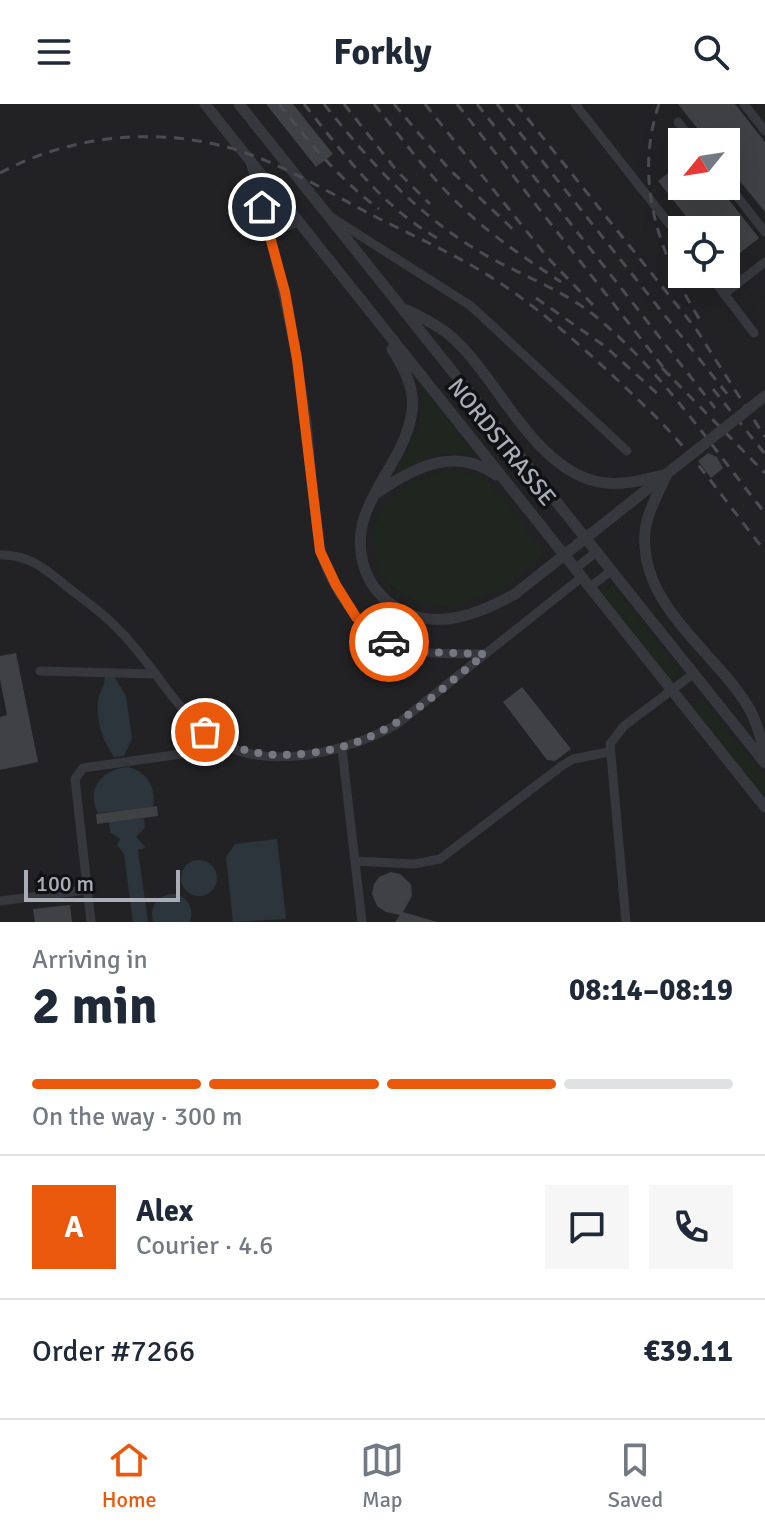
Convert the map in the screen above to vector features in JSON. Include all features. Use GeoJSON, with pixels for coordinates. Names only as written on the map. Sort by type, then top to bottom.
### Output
{"type":"FeatureCollection","features":[{"type":"Feature","properties":{"kind":"street","name":"NORDSTRASSE"},"geometry":{"type":"LineString","coordinates":[[205,104],[765,807]]}},
{"type":"Feature","properties":{"kind":"street","name":"NORDSTRASSE"},"geometry":{"type":"LineString","coordinates":[[239,104],[765,763]]}},
{"type":"Feature","properties":{"kind":"street"},"geometry":{"type":"LineString","coordinates":[[575,104],[668,222]]}},
{"type":"Feature","properties":{"kind":"street"},"geometry":{"type":"LineString","coordinates":[[744,104],[765,131]]}},
{"type":"Feature","properties":{"kind":"street"},"geometry":{"type":"LineString","coordinates":[[678,122],[683,128]]}},
{"type":"Feature","properties":{"kind":"street"},"geometry":{"type":"LineString","coordinates":[[250,161],[285,292],[297,359],[320,551],[336,585],[366,626],[375,635],[397,646],[419,652],[485,654]]}},
{"type":"Feature","properties":{"kind":"street"},"geometry":{"type":"LineString","coordinates":[[740,200],[765,232]]}},
{"type":"Feature","properties":{"kind":"street"},"geometry":{"type":"LineString","coordinates":[[328,215],[471,306],[627,451]]}},
{"type":"Feature","properties":{"kind":"street"},"geometry":{"type":"LineString","coordinates":[[269,233],[298,222]]}},
{"type":"Feature","properties":{"kind":"street"},"geometry":{"type":"LineString","coordinates":[[724,294],[765,262]]}},
{"type":"Feature","properties":{"kind":"street"},"geometry":{"type":"LineString","coordinates":[[720,288],[754,333]]}},
{"type":"Feature","properties":{"kind":"street"},"geometry":{"type":"LineString","coordinates":[[365,306],[403,367],[413,407],[408,434],[362,519],[360,554],[366,574],[387,601],[410,614],[438,620],[474,614],[515,594],[765,396]]}},
{"type":"Feature","properties":{"kind":"street"},"geometry":{"type":"LineString","coordinates":[[402,308],[454,339],[546,451],[565,467],[604,483],[624,483],[667,474]]}},
{"type":"Feature","properties":{"kind":"street"},"geometry":{"type":"LineString","coordinates":[[374,496],[417,469],[449,459],[475,463],[507,482]]}},
{"type":"Feature","properties":{"kind":"street"},"geometry":{"type":"LineString","coordinates":[[667,474],[650,511],[645,531],[646,555],[654,582],[670,610],[750,710],[765,751]]}},
{"type":"Feature","properties":{"kind":"street"},"geometry":{"type":"LineString","coordinates":[[0,555],[19,556],[45,568],[117,628],[205,732],[249,753],[275,757],[342,749],[367,741],[396,725],[579,573],[596,552]]}},
{"type":"Feature","properties":{"kind":"street"},"geometry":{"type":"LineString","coordinates":[[590,587],[611,571]]}},
{"type":"Feature","properties":{"kind":"street"},"geometry":{"type":"LineString","coordinates":[[40,671],[156,674]]}},
{"type":"Feature","properties":{"kind":"street"},"geometry":{"type":"LineString","coordinates":[[626,922],[610,744],[624,726],[693,674]]}},
{"type":"Feature","properties":{"kind":"street"},"geometry":{"type":"LineString","coordinates":[[91,922],[75,779],[83,768],[181,754],[205,732]]}},
{"type":"Feature","properties":{"kind":"street"},"geometry":{"type":"LineString","coordinates":[[342,749],[362,922]]}},
{"type":"Feature","properties":{"kind":"street"},"geometry":{"type":"LineString","coordinates":[[355,861],[414,864],[440,859],[563,765],[573,759],[609,752]]}},
{"type":"Feature","properties":{"kind":"street"},"geometry":{"type":"LineString","coordinates":[[0,901],[86,890]]}},
{"type":"Feature","properties":{"kind":"shaded area"},"geometry":{"type":"Polygon","coordinates":[[[0,104],[765,104],[765,922],[0,922],[0,104]]]}},
{"type":"Feature","properties":{"kind":"shaded area"},"geometry":{"type":"Polygon","coordinates":[[[420,383],[474,454],[442,455],[391,477],[415,433],[421,410],[420,383]]]}},
{"type":"Feature","properties":{"kind":"shaded area"},"geometry":{"type":"Polygon","coordinates":[[[457,469],[486,479],[545,553],[491,593],[450,605],[416,601],[391,585],[376,561],[374,533],[386,505],[413,483],[457,469]]]}},
{"type":"Feature","properties":{"kind":"shaded area"},"geometry":{"type":"Polygon","coordinates":[[[612,584],[682,672],[671,680],[601,593],[612,584]]]}},
{"type":"Feature","properties":{"kind":"shaded area"},"geometry":{"type":"Polygon","coordinates":[[[105,676],[114,676],[126,696],[132,738],[124,756],[114,757],[99,724],[98,701],[105,676]]]}},
{"type":"Feature","properties":{"kind":"shaded area"},"geometry":{"type":"Polygon","coordinates":[[[702,698],[765,775],[765,798],[692,706],[702,698]]]}},
{"type":"Feature","properties":{"kind":"shaded area"},"geometry":{"type":"Polygon","coordinates":[[[129,767],[149,782],[153,807],[98,813],[94,795],[99,781],[112,771],[129,767]]]}},
{"type":"Feature","properties":{"kind":"shaded area"},"geometry":{"type":"Polygon","coordinates":[[[144,818],[145,827],[136,837],[145,848],[138,850],[148,922],[133,922],[124,854],[117,845],[120,839],[110,832],[109,822],[144,818]]]}},
{"type":"Feature","properties":{"kind":"shaded area"},"geometry":{"type":"Polygon","coordinates":[[[277,839],[286,919],[233,922],[226,857],[235,844],[277,839]]]}},
{"type":"Feature","properties":{"kind":"shaded area"},"geometry":{"type":"Polygon","coordinates":[[[199,860],[211,866],[217,878],[211,890],[199,896],[187,890],[181,878],[187,866],[199,860]]]}},
{"type":"Feature","properties":{"kind":"shaded area"},"geometry":{"type":"Polygon","coordinates":[[[175,894],[189,904],[190,922],[153,922],[152,910],[156,902],[164,896],[175,894]]]}},
{"type":"Feature","properties":{"kind":"building"},"geometry":{"type":"Polygon","coordinates":[[[266,104],[293,104],[333,154],[316,167],[266,104]]]}},
{"type":"Feature","properties":{"kind":"building"},"geometry":{"type":"Polygon","coordinates":[[[678,104],[735,104],[765,142],[765,212],[740,181],[740,128],[697,128],[678,104]]]}},
{"type":"Feature","properties":{"kind":"building"},"geometry":{"type":"Polygon","coordinates":[[[668,173],[668,194],[658,181],[668,173]]]}},
{"type":"Feature","properties":{"kind":"building"},"geometry":{"type":"Polygon","coordinates":[[[673,200],[729,200],[759,238],[740,253],[740,216],[686,216],[673,200]]]}},
{"type":"Feature","properties":{"kind":"building"},"geometry":{"type":"Polygon","coordinates":[[[708,453],[717,457],[723,468],[711,478],[698,461],[708,453]]]}},
{"type":"Feature","properties":{"kind":"building"},"geometry":{"type":"Polygon","coordinates":[[[16,653],[38,762],[0,770],[0,717],[7,715],[0,679],[0,656],[16,653]]]}},
{"type":"Feature","properties":{"kind":"building"},"geometry":{"type":"Polygon","coordinates":[[[522,687],[571,749],[555,761],[547,760],[503,702],[522,687]]]}},
{"type":"Feature","properties":{"kind":"building"},"geometry":{"type":"Polygon","coordinates":[[[157,806],[158,816],[97,824],[96,814],[157,806]]]}},
{"type":"Feature","properties":{"kind":"building"},"geometry":{"type":"Polygon","coordinates":[[[391,872],[400,874],[411,884],[412,896],[403,912],[437,922],[395,922],[400,915],[377,906],[372,894],[374,884],[379,877],[391,872]]]}},
{"type":"Feature","properties":{"kind":"building"},"geometry":{"type":"Polygon","coordinates":[[[70,905],[72,922],[35,922],[33,909],[70,905]]]}},
{"type":"Feature","properties":{"kind":"railway"},"geometry":{"type":"LineString","coordinates":[[279,104],[338,173],[379,209]]}},
{"type":"Feature","properties":{"kind":"railway"},"geometry":{"type":"LineString","coordinates":[[304,104],[381,195],[437,238]]}},
{"type":"Feature","properties":{"kind":"railway"},"geometry":{"type":"LineString","coordinates":[[324,104],[374,163],[429,216],[487,256],[580,305],[618,337],[663,384],[765,513]]}},
{"type":"Feature","properties":{"kind":"railway"},"geometry":{"type":"LineString","coordinates":[[344,104],[397,171],[430,204]]}},
{"type":"Feature","properties":{"kind":"railway"},"geometry":{"type":"LineString","coordinates":[[374,104],[454,200],[501,240],[561,282]]}},
{"type":"Feature","properties":{"kind":"railway"},"geometry":{"type":"LineString","coordinates":[[394,104],[448,168],[518,234]]}},
{"type":"Feature","properties":{"kind":"railway"},"geometry":{"type":"LineString","coordinates":[[425,104],[548,258],[594,306]]}},
{"type":"Feature","properties":{"kind":"railway"},"geometry":{"type":"LineString","coordinates":[[457,104],[670,376]]}},
{"type":"Feature","properties":{"kind":"railway"},"geometry":{"type":"LineString","coordinates":[[477,104],[715,408]]}},
{"type":"Feature","properties":{"kind":"railway"},"geometry":{"type":"LineString","coordinates":[[497,104],[728,395]]}},
{"type":"Feature","properties":{"kind":"railway"},"geometry":{"type":"LineString","coordinates":[[516,104],[696,329],[765,437]]}},
{"type":"Feature","properties":{"kind":"railway"},"geometry":{"type":"LineString","coordinates":[[659,104],[649,161],[654,216],[673,269],[700,320]]}},
{"type":"Feature","properties":{"kind":"railway"},"geometry":{"type":"LineString","coordinates":[[0,173],[28,160],[87,142],[149,137],[210,143],[257,157],[290,172],[464,261],[535,308],[666,427],[765,551]]}},
{"type":"Feature","properties":{"kind":"railway"},"geometry":{"type":"LineString","coordinates":[[536,298],[606,347],[661,397]]}},
{"type":"Feature","properties":{"kind":"railway"},"geometry":{"type":"LineString","coordinates":[[662,368],[765,473]]}},
{"type":"Feature","properties":{"kind":"railway"},"geometry":{"type":"LineString","coordinates":[[713,389],[765,454]]}},
{"type":"Feature","properties":{"kind":"way so far"},"geometry":{"type":"LineString","coordinates":[[205,732],[249,753],[275,757],[342,749],[367,741],[396,725],[485,654],[419,652],[389,642]]}},
{"type":"Feature","properties":{"kind":"route"},"geometry":{"type":"LineString","coordinates":[[262,207],[285,292],[297,359],[320,551],[356,617],[375,635],[389,642]]}}]}
